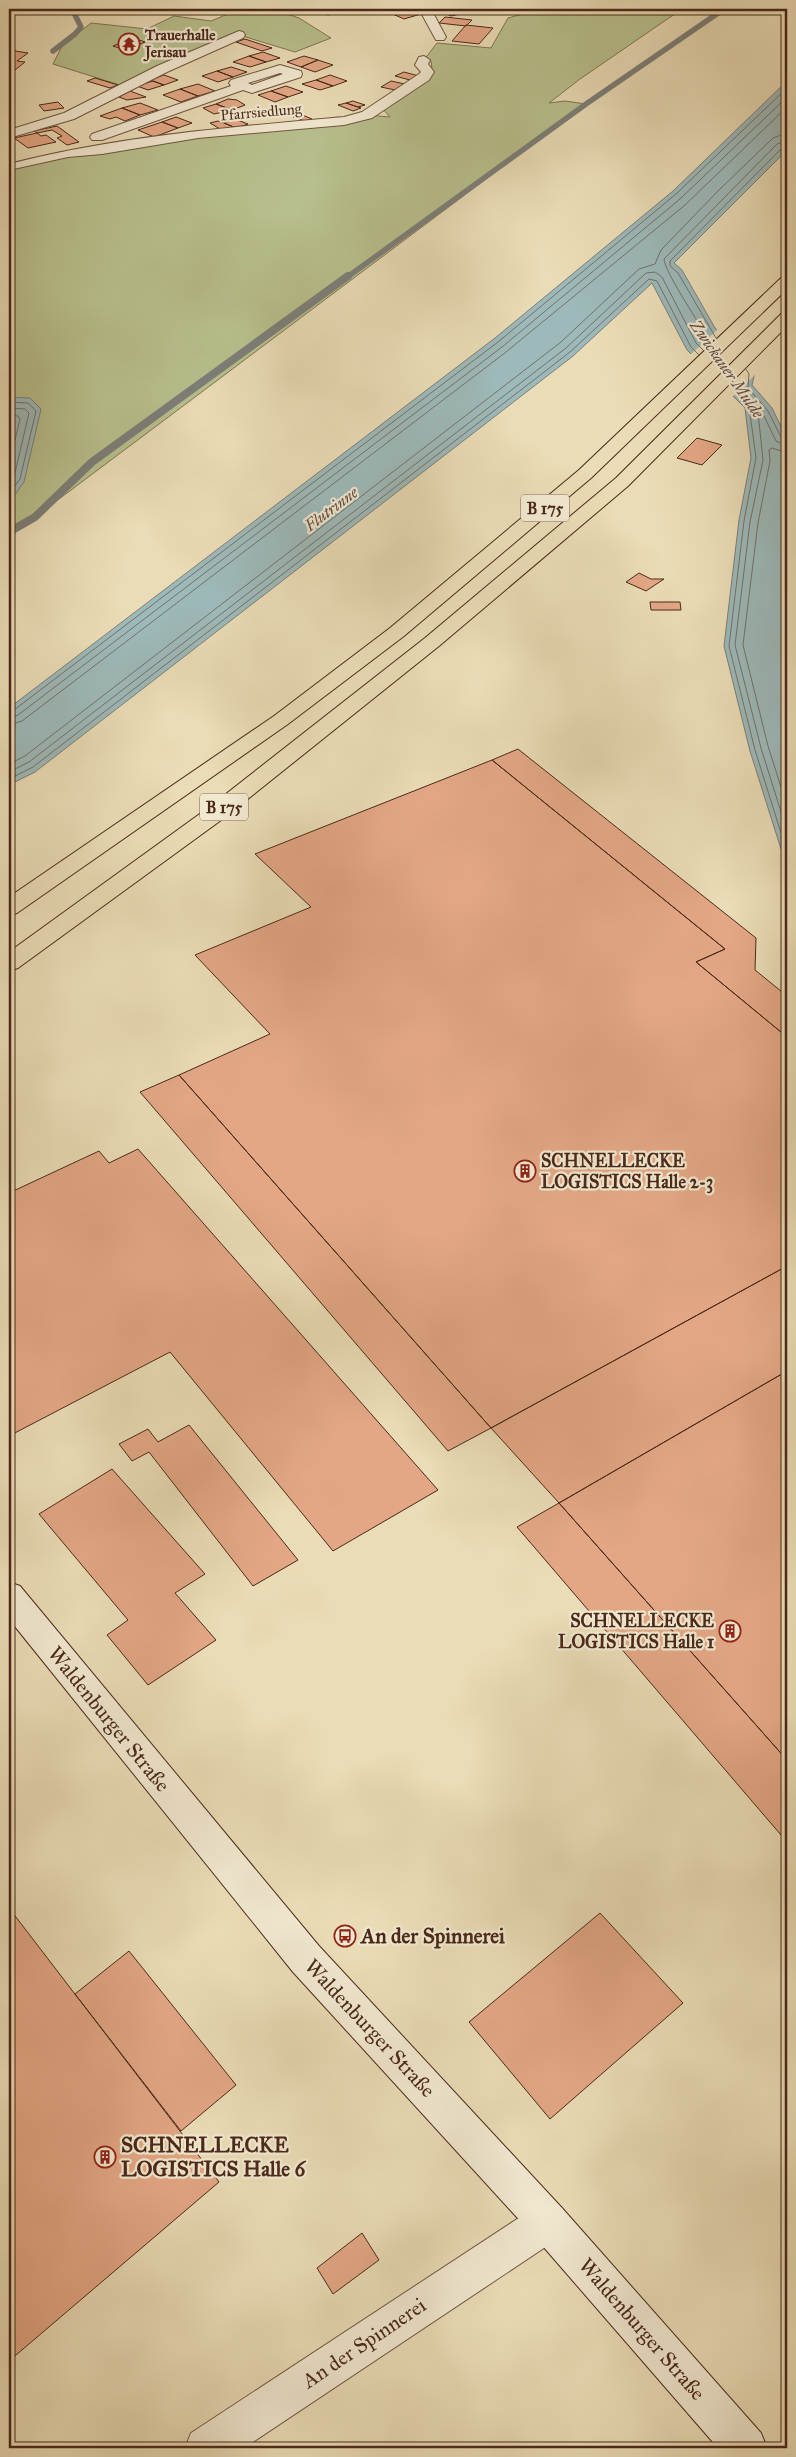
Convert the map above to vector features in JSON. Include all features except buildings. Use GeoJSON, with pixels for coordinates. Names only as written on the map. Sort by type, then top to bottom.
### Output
{"type":"FeatureCollection","features":[{"type":"Feature","properties":{"kind":"main road","name":"B 175"},"geometry":{"type":"LineString","coordinates":[[9,908],[281,720],[397,632],[585,474],[787,281]]}},
{"type":"Feature","properties":{"kind":"main road","name":"B 175"},"geometry":{"type":"LineString","coordinates":[[9,963],[216,813],[432,642],[622,482],[787,317]]}},
{"type":"Feature","properties":{"kind":"street"},"geometry":{"type":"LineString","coordinates":[[425,9],[440,37]]}},
{"type":"Feature","properties":{"kind":"street"},"geometry":{"type":"LineString","coordinates":[[9,134],[69,116],[162,69],[239,35]]}},
{"type":"Feature","properties":{"kind":"street","name":"Pfarrsiedlung"},"geometry":{"type":"LineString","coordinates":[[10,166],[68,153],[102,150],[198,134],[344,121],[367,115],[424,77],[428,72],[421,65],[424,60]]}},
{"type":"Feature","properties":{"kind":"street","name":"Pfarrsiedlung"},"geometry":{"type":"LineString","coordinates":[[68,153],[86,141],[243,86]]}},
{"type":"Feature","properties":{"kind":"street","name":"Waldenburger Straße"},"geometry":{"type":"LineString","coordinates":[[9,1596],[306,1959],[548,2222],[746,2448]]}},
{"type":"Feature","properties":{"kind":"street","name":"An der Spinnerei"},"geometry":{"type":"LineString","coordinates":[[206,2448],[548,2222]]}},
{"type":"Feature","properties":{"kind":"green space"},"geometry":{"type":"Polygon","coordinates":[[[240,9],[272,9],[299,18],[331,38],[295,52],[239,35],[126,87],[53,64],[62,46],[91,23],[147,29],[174,16],[211,21],[240,9]]]}},
{"type":"Feature","properties":{"kind":"green space"},"geometry":{"type":"Polygon","coordinates":[[[541,9],[682,9],[580,79],[549,103],[565,101],[586,104],[35,517],[9,532],[9,169],[68,153],[367,115],[390,117],[382,108],[427,77],[432,69],[431,61],[424,60],[437,43],[491,48],[508,18],[541,9]]]}},
{"type":"Feature","properties":{"kind":"water"},"geometry":{"type":"Polygon","coordinates":[[[787,81],[787,150],[674,263],[682,270],[715,328],[755,372],[752,385],[772,408],[787,439],[787,868],[750,751],[724,646],[739,520],[751,458],[745,408],[687,350],[652,283],[573,356],[35,772],[9,785],[9,708],[495,338],[673,191],[787,81]]]}},
{"type":"Feature","properties":{"kind":"water"},"geometry":{"type":"Polygon","coordinates":[[[9,397],[30,398],[41,409],[24,482],[9,503],[9,397]]]}},
{"type":"Feature","properties":{"kind":"pier"},"geometry":{"type":"Polygon","coordinates":[[[718,329],[758,372],[731,398],[689,356],[718,329]]]}},
{"type":"Feature","properties":{"kind":"waterway"},"geometry":{"type":"LineString","coordinates":[[53,51],[81,27],[72,9]]}},
{"type":"Feature","properties":{"kind":"waterway"},"geometry":{"type":"LineString","coordinates":[[346,278],[586,104],[724,9]]}},
{"type":"Feature","properties":{"kind":"waterway"},"geometry":{"type":"LineString","coordinates":[[9,532],[35,517],[92,462],[348,276]]}},
{"type":"Feature","properties":{"kind":"place","name":"Trauerhalle Jerisau"},"geometry":{"type":"Point","coordinates":[129,44]}},
{"type":"Feature","properties":{"kind":"place","name":"SCHNELLECKE LOGISTICS Halle 2-3"},"geometry":{"type":"Point","coordinates":[525,1171]}},
{"type":"Feature","properties":{"kind":"place","name":"SCHNELLECKE LOGISTICS Halle 1"},"geometry":{"type":"Point","coordinates":[730,1631]}},
{"type":"Feature","properties":{"kind":"place","name":"An der Spinnerei"},"geometry":{"type":"Point","coordinates":[345,1936]}},
{"type":"Feature","properties":{"kind":"place","name":"SCHNELLECKE LOGISTICS Halle 6"},"geometry":{"type":"Point","coordinates":[105,2157]}},
{"type":"Feature","properties":{"kind":"water label","name":"Zwickauer Mulde"},"geometry":{"type":"Point","coordinates":[727,369]}},
{"type":"Feature","properties":{"kind":"water label","name":"Flutrinne"},"geometry":{"type":"Point","coordinates":[331,509]}}]}
